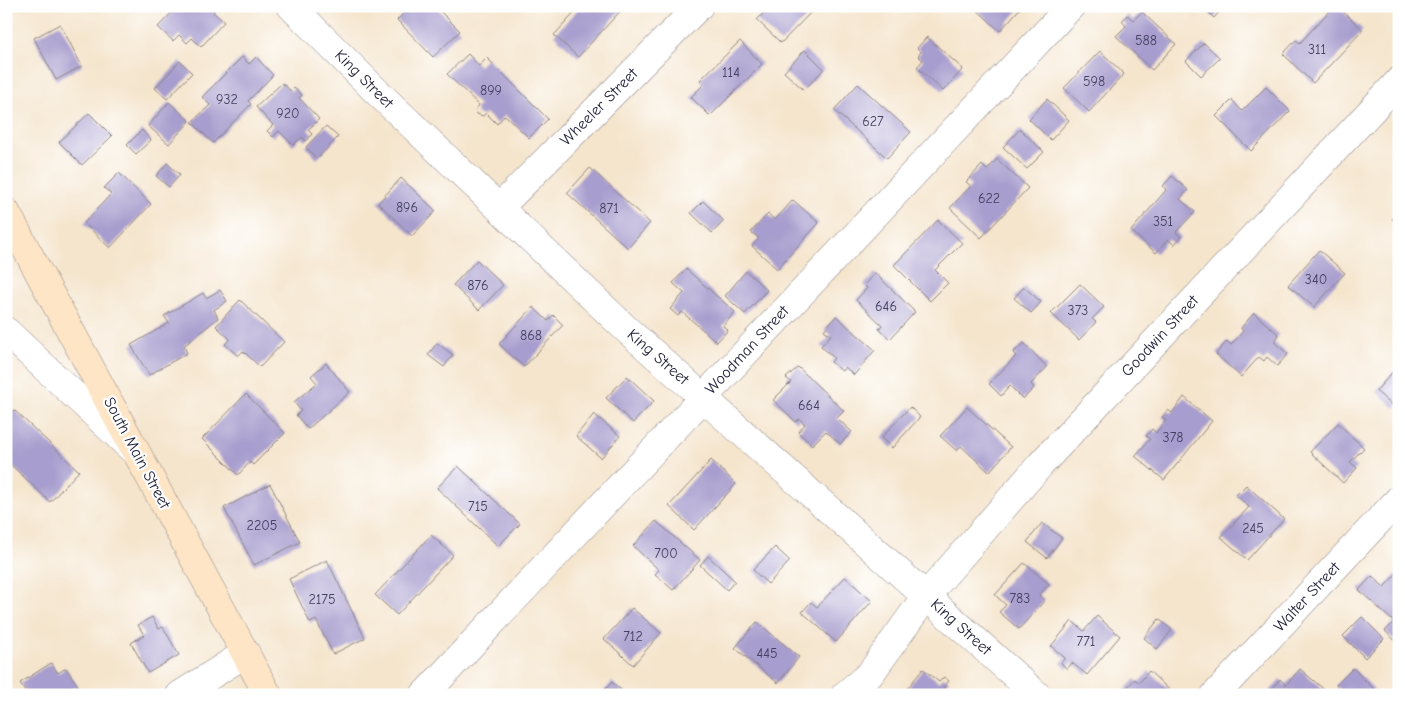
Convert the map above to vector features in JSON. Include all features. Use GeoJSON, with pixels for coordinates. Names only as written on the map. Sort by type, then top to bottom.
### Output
{"type":"FeatureCollection","features":[{"type":"Feature","properties":{"kind":"main road","name":"South Main Street"},"geometry":{"type":"LineString","coordinates":[[6,212],[268,695]]}},
{"type":"Feature","properties":{"kind":"street","name":"King Street"},"geometry":{"type":"LineString","coordinates":[[292,6],[376,91],[625,328],[1037,695]]}},
{"type":"Feature","properties":{"kind":"street","name":"Wheeler Street"},"geometry":{"type":"LineString","coordinates":[[499,208],[699,6]]}},
{"type":"Feature","properties":{"kind":"street","name":"Woodman Street"},"geometry":{"type":"LineString","coordinates":[[424,695],[1071,6]]}},
{"type":"Feature","properties":{"kind":"street","name":"Goodwin Street"},"geometry":{"type":"LineString","coordinates":[[845,695],[870,674],[926,596],[1048,457],[1399,81]]}},
{"type":"Feature","properties":{"kind":"street"},"geometry":{"type":"LineString","coordinates":[[6,331],[138,454]]}},
{"type":"Feature","properties":{"kind":"street","name":"Walter Street"},"geometry":{"type":"LineString","coordinates":[[1216,695],[1399,499]]}},
{"type":"Feature","properties":{"kind":"street"},"geometry":{"type":"LineString","coordinates":[[180,695],[246,653]]}},
{"type":"Feature","properties":{"kind":"building"},"geometry":{"type":"Polygon","coordinates":[[[178,6],[218,6],[213,12],[224,22],[201,47],[192,38],[187,43],[179,35],[173,41],[158,27],[178,6]]]}},
{"type":"Feature","properties":{"kind":"building"},"geometry":{"type":"Polygon","coordinates":[[[401,6],[435,6],[460,31],[433,57],[397,20],[406,11],[401,6]]]}},
{"type":"Feature","properties":{"kind":"building"},"geometry":{"type":"Polygon","coordinates":[[[581,6],[625,6],[578,57],[554,35],[581,6]]]}},
{"type":"Feature","properties":{"kind":"building"},"geometry":{"type":"Polygon","coordinates":[[[770,6],[817,6],[781,43],[757,20],[770,6]]]}},
{"type":"Feature","properties":{"kind":"building"},"geometry":{"type":"Polygon","coordinates":[[[973,6],[1022,6],[1000,31],[973,6]]]}},
{"type":"Feature","properties":{"kind":"building"},"geometry":{"type":"Polygon","coordinates":[[[1190,6],[1200,6],[1195,12],[1190,6]]]}},
{"type":"Feature","properties":{"kind":"building"},"geometry":{"type":"Polygon","coordinates":[[[1202,6],[1225,6],[1214,18],[1202,6]]]}},
{"type":"Feature","properties":{"kind":"building"},"geometry":{"type":"Polygon","coordinates":[[[1334,6],[1337,6],[1363,30],[1313,83],[1283,54],[1296,40],[1300,43],[1334,6]]]}},
{"type":"Feature","properties":{"kind":"building"},"geometry":{"type":"Polygon","coordinates":[[[1142,12],[1176,44],[1152,70],[1116,36],[1126,26],[1122,21],[1127,15],[1133,20],[1142,12]]]}},
{"type":"Feature","properties":{"kind":"building"},"geometry":{"type":"Polygon","coordinates":[[[60,24],[82,66],[56,80],[34,38],[60,24]]]}},
{"type":"Feature","properties":{"kind":"building"},"geometry":{"type":"Polygon","coordinates":[[[927,37],[963,69],[943,91],[917,67],[923,60],[918,56],[921,52],[917,48],[927,37]]]}},
{"type":"Feature","properties":{"kind":"building"},"geometry":{"type":"Polygon","coordinates":[[[740,41],[762,64],[710,116],[691,97],[704,84],[700,80],[740,41]]]}},
{"type":"Feature","properties":{"kind":"building"},"geometry":{"type":"Polygon","coordinates":[[[1204,43],[1220,58],[1201,76],[1186,61],[1204,43]]]}},
{"type":"Feature","properties":{"kind":"building"},"geometry":{"type":"Polygon","coordinates":[[[805,50],[824,69],[804,90],[784,72],[805,50]]]}},
{"type":"Feature","properties":{"kind":"building"},"geometry":{"type":"Polygon","coordinates":[[[1100,51],[1124,74],[1089,112],[1064,88],[1100,51]]]}},
{"type":"Feature","properties":{"kind":"building"},"geometry":{"type":"Polygon","coordinates":[[[468,54],[479,66],[487,58],[548,119],[529,138],[505,115],[497,124],[486,113],[483,116],[477,114],[476,109],[479,105],[447,74],[468,54]]]}},
{"type":"Feature","properties":{"kind":"building"},"geometry":{"type":"Polygon","coordinates":[[[242,57],[249,64],[256,57],[273,75],[248,101],[251,104],[213,143],[192,122],[210,105],[202,97],[242,57]]]}},
{"type":"Feature","properties":{"kind":"building"},"geometry":{"type":"Polygon","coordinates":[[[180,61],[192,73],[167,99],[155,88],[180,61]]]}},
{"type":"Feature","properties":{"kind":"building"},"geometry":{"type":"Polygon","coordinates":[[[282,83],[291,91],[294,88],[302,95],[299,98],[319,119],[308,130],[312,134],[306,141],[302,137],[293,145],[279,131],[273,137],[267,131],[273,125],[256,107],[282,83]]]}},
{"type":"Feature","properties":{"kind":"building"},"geometry":{"type":"Polygon","coordinates":[[[858,84],[911,132],[887,158],[834,110],[858,84]]]}},
{"type":"Feature","properties":{"kind":"building"},"geometry":{"type":"Polygon","coordinates":[[[1266,87],[1290,111],[1251,151],[1216,116],[1232,100],[1242,111],[1266,87]]]}},
{"type":"Feature","properties":{"kind":"building"},"geometry":{"type":"Polygon","coordinates":[[[1047,99],[1069,120],[1051,140],[1029,119],[1047,99]]]}},
{"type":"Feature","properties":{"kind":"building"},"geometry":{"type":"Polygon","coordinates":[[[169,102],[190,121],[169,144],[148,126],[169,102]]]}},
{"type":"Feature","properties":{"kind":"building"},"geometry":{"type":"Polygon","coordinates":[[[89,113],[112,136],[82,165],[59,142],[89,113]]]}},
{"type":"Feature","properties":{"kind":"building"},"geometry":{"type":"Polygon","coordinates":[[[326,126],[338,137],[317,159],[306,147],[326,126]]]}},
{"type":"Feature","properties":{"kind":"building"},"geometry":{"type":"Polygon","coordinates":[[[1020,129],[1044,152],[1027,169],[1003,147],[1020,129]]]}},
{"type":"Feature","properties":{"kind":"building"},"geometry":{"type":"Polygon","coordinates":[[[142,130],[151,140],[136,154],[127,145],[142,130]]]}},
{"type":"Feature","properties":{"kind":"building"},"geometry":{"type":"Polygon","coordinates":[[[997,159],[1028,188],[981,238],[950,208],[971,186],[966,182],[982,165],[987,170],[997,159]]]}},
{"type":"Feature","properties":{"kind":"building"},"geometry":{"type":"Polygon","coordinates":[[[167,163],[180,175],[169,187],[156,176],[167,163]]]}},
{"type":"Feature","properties":{"kind":"building"},"geometry":{"type":"Polygon","coordinates":[[[590,168],[650,223],[628,248],[567,193],[590,168]]]}},
{"type":"Feature","properties":{"kind":"building"},"geometry":{"type":"Polygon","coordinates":[[[119,173],[151,204],[110,248],[84,223],[111,194],[104,188],[119,173]]]}},
{"type":"Feature","properties":{"kind":"building"},"geometry":{"type":"Polygon","coordinates":[[[1172,176],[1188,190],[1180,199],[1195,212],[1176,232],[1181,237],[1174,245],[1168,239],[1156,253],[1131,231],[1166,190],[1163,186],[1172,176]]]}},
{"type":"Feature","properties":{"kind":"building"},"geometry":{"type":"Polygon","coordinates":[[[401,178],[436,211],[412,236],[378,203],[401,178]]]}},
{"type":"Feature","properties":{"kind":"building"},"geometry":{"type":"Polygon","coordinates":[[[793,200],[819,223],[777,269],[752,246],[759,238],[751,232],[768,214],[775,220],[793,200]]]}},
{"type":"Feature","properties":{"kind":"building"},"geometry":{"type":"Polygon","coordinates":[[[703,201],[724,221],[712,233],[691,213],[703,201]]]}},
{"type":"Feature","properties":{"kind":"building"},"geometry":{"type":"Polygon","coordinates":[[[1399,212],[1399,226],[1392,219],[1399,212]]]}},
{"type":"Feature","properties":{"kind":"building"},"geometry":{"type":"Polygon","coordinates":[[[938,220],[962,243],[935,270],[948,283],[930,301],[894,265],[938,220]]]}},
{"type":"Feature","properties":{"kind":"building"},"geometry":{"type":"Polygon","coordinates":[[[1319,250],[1345,273],[1314,307],[1288,285],[1319,250]]]}},
{"type":"Feature","properties":{"kind":"building"},"geometry":{"type":"Polygon","coordinates":[[[477,260],[503,285],[479,310],[453,285],[477,260]]]}},
{"type":"Feature","properties":{"kind":"building"},"geometry":{"type":"Polygon","coordinates":[[[686,269],[735,312],[723,326],[728,330],[717,342],[682,312],[678,316],[670,309],[684,293],[673,283],[686,269]]]}},
{"type":"Feature","properties":{"kind":"building"},"geometry":{"type":"Polygon","coordinates":[[[746,271],[767,290],[745,314],[725,296],[746,271]]]}},
{"type":"Feature","properties":{"kind":"building"},"geometry":{"type":"Polygon","coordinates":[[[875,273],[915,312],[890,339],[879,329],[882,325],[856,300],[867,288],[864,285],[875,273]]]}},
{"type":"Feature","properties":{"kind":"building"},"geometry":{"type":"Polygon","coordinates":[[[1080,284],[1104,307],[1092,319],[1096,322],[1079,340],[1051,313],[1080,284]]]}},
{"type":"Feature","properties":{"kind":"building"},"geometry":{"type":"Polygon","coordinates":[[[1024,287],[1041,302],[1031,313],[1014,298],[1024,287]]]}},
{"type":"Feature","properties":{"kind":"building"},"geometry":{"type":"Polygon","coordinates":[[[220,290],[227,301],[214,310],[218,318],[184,346],[187,353],[149,375],[131,345],[169,323],[164,316],[203,293],[206,298],[220,290]]]}},
{"type":"Feature","properties":{"kind":"building"},"geometry":{"type":"Polygon","coordinates":[[[240,300],[284,342],[260,367],[243,351],[238,356],[225,344],[230,339],[216,326],[240,300]]]}},
{"type":"Feature","properties":{"kind":"building"},"geometry":{"type":"Polygon","coordinates":[[[533,307],[548,321],[553,315],[563,325],[524,367],[499,344],[533,307]]]}},
{"type":"Feature","properties":{"kind":"building"},"geometry":{"type":"Polygon","coordinates":[[[1254,313],[1279,335],[1274,342],[1288,354],[1277,366],[1267,357],[1264,361],[1259,357],[1241,377],[1216,354],[1227,341],[1231,345],[1243,331],[1241,328],[1254,313]]]}},
{"type":"Feature","properties":{"kind":"building"},"geometry":{"type":"Polygon","coordinates":[[[836,316],[875,350],[854,375],[845,367],[842,371],[831,362],[834,358],[821,346],[831,335],[824,330],[836,316]]]}},
{"type":"Feature","properties":{"kind":"building"},"geometry":{"type":"Polygon","coordinates":[[[437,343],[453,355],[444,367],[428,355],[437,343]]]}},
{"type":"Feature","properties":{"kind":"building"},"geometry":{"type":"Polygon","coordinates":[[[1024,343],[1047,367],[1031,384],[1034,388],[1023,399],[1010,386],[1001,396],[989,384],[1016,356],[1013,353],[1024,343]]]}},
{"type":"Feature","properties":{"kind":"building"},"geometry":{"type":"Polygon","coordinates":[[[326,363],[350,392],[308,429],[296,415],[301,411],[294,402],[317,383],[311,376],[326,363]]]}},
{"type":"Feature","properties":{"kind":"building"},"geometry":{"type":"Polygon","coordinates":[[[798,367],[844,411],[837,418],[852,432],[840,444],[826,431],[812,445],[798,432],[805,424],[799,419],[796,422],[773,400],[791,382],[786,378],[798,367]]]}},
{"type":"Feature","properties":{"kind":"building"},"geometry":{"type":"Polygon","coordinates":[[[1397,367],[1399,368],[1399,404],[1395,408],[1376,391],[1397,367]]]}},
{"type":"Feature","properties":{"kind":"building"},"geometry":{"type":"Polygon","coordinates":[[[627,376],[654,401],[633,423],[606,398],[627,376]]]}},
{"type":"Feature","properties":{"kind":"building"},"geometry":{"type":"Polygon","coordinates":[[[246,394],[285,433],[253,465],[250,462],[238,475],[202,439],[246,394]]]}},
{"type":"Feature","properties":{"kind":"building"},"geometry":{"type":"Polygon","coordinates":[[[1184,397],[1212,421],[1164,480],[1135,456],[1150,439],[1146,436],[1152,429],[1156,433],[1166,420],[1162,417],[1168,410],[1172,413],[1184,397]]]}},
{"type":"Feature","properties":{"kind":"building"},"geometry":{"type":"Polygon","coordinates":[[[910,407],[920,417],[892,448],[881,438],[910,407]]]}},
{"type":"Feature","properties":{"kind":"building"},"geometry":{"type":"Polygon","coordinates":[[[967,407],[1011,447],[989,472],[961,446],[957,451],[940,436],[967,407]]]}},
{"type":"Feature","properties":{"kind":"building"},"geometry":{"type":"Polygon","coordinates":[[[14,410],[79,471],[50,502],[6,460],[6,417],[14,410]]]}},
{"type":"Feature","properties":{"kind":"building"},"geometry":{"type":"Polygon","coordinates":[[[594,414],[620,436],[601,458],[576,436],[594,414]]]}},
{"type":"Feature","properties":{"kind":"building"},"geometry":{"type":"Polygon","coordinates":[[[1338,423],[1364,448],[1350,462],[1357,468],[1343,483],[1310,452],[1338,423]]]}},
{"type":"Feature","properties":{"kind":"building"},"geometry":{"type":"Polygon","coordinates":[[[711,460],[736,484],[694,530],[669,506],[711,460]]]}},
{"type":"Feature","properties":{"kind":"building"},"geometry":{"type":"Polygon","coordinates":[[[458,466],[520,524],[498,546],[437,488],[458,466]]]}},
{"type":"Feature","properties":{"kind":"building"},"geometry":{"type":"Polygon","coordinates":[[[270,484],[300,542],[254,565],[224,508],[270,484]]]}},
{"type":"Feature","properties":{"kind":"building"},"geometry":{"type":"Polygon","coordinates":[[[1246,485],[1284,519],[1247,560],[1221,537],[1249,507],[1236,495],[1246,485]]]}},
{"type":"Feature","properties":{"kind":"building"},"geometry":{"type":"Polygon","coordinates":[[[656,521],[700,560],[673,590],[655,574],[659,570],[633,546],[656,521]]]}},
{"type":"Feature","properties":{"kind":"building"},"geometry":{"type":"Polygon","coordinates":[[[1042,523],[1062,538],[1047,558],[1027,542],[1042,523]]]}},
{"type":"Feature","properties":{"kind":"building"},"geometry":{"type":"Polygon","coordinates":[[[431,535],[453,555],[397,615],[375,595],[431,535]]]}},
{"type":"Feature","properties":{"kind":"building"},"geometry":{"type":"Polygon","coordinates":[[[775,547],[790,561],[768,584],[753,570],[775,547]]]}},
{"type":"Feature","properties":{"kind":"building"},"geometry":{"type":"Polygon","coordinates":[[[708,556],[735,581],[727,590],[700,565],[708,556]]]}},
{"type":"Feature","properties":{"kind":"building"},"geometry":{"type":"Polygon","coordinates":[[[327,560],[365,638],[333,654],[316,620],[310,623],[289,579],[327,560]]]}},
{"type":"Feature","properties":{"kind":"building"},"geometry":{"type":"Polygon","coordinates":[[[1024,563],[1049,584],[1039,595],[1045,600],[1019,629],[999,612],[1006,605],[995,595],[1024,563]]]}},
{"type":"Feature","properties":{"kind":"building"},"geometry":{"type":"Polygon","coordinates":[[[1399,571],[1399,644],[1385,631],[1394,622],[1359,590],[1372,576],[1384,587],[1399,571]]]}},
{"type":"Feature","properties":{"kind":"building"},"geometry":{"type":"Polygon","coordinates":[[[845,577],[872,601],[836,642],[802,612],[811,602],[817,607],[845,577]]]}},
{"type":"Feature","properties":{"kind":"building"},"geometry":{"type":"Polygon","coordinates":[[[632,608],[661,633],[633,665],[604,639],[632,608]]]}},
{"type":"Feature","properties":{"kind":"building"},"geometry":{"type":"Polygon","coordinates":[[[1097,616],[1120,636],[1087,675],[1072,663],[1067,669],[1061,663],[1065,658],[1051,646],[1072,621],[1084,631],[1097,616]]]}},
{"type":"Feature","properties":{"kind":"building"},"geometry":{"type":"Polygon","coordinates":[[[152,617],[159,629],[163,627],[179,655],[148,673],[131,643],[144,635],[138,625],[152,617]]]}},
{"type":"Feature","properties":{"kind":"building"},"geometry":{"type":"Polygon","coordinates":[[[1362,617],[1384,639],[1365,658],[1343,636],[1362,617]]]}},
{"type":"Feature","properties":{"kind":"building"},"geometry":{"type":"Polygon","coordinates":[[[1159,619],[1172,630],[1157,649],[1144,638],[1159,619]]]}},
{"type":"Feature","properties":{"kind":"building"},"geometry":{"type":"Polygon","coordinates":[[[757,622],[799,657],[778,683],[735,648],[757,622]]]}},
{"type":"Feature","properties":{"kind":"building"},"geometry":{"type":"Polygon","coordinates":[[[51,663],[58,673],[66,668],[78,686],[70,691],[73,695],[28,695],[20,683],[51,663]]]}},
{"type":"Feature","properties":{"kind":"building"},"geometry":{"type":"Polygon","coordinates":[[[1353,668],[1374,689],[1368,695],[1345,695],[1336,685],[1353,668]]]}},
{"type":"Feature","properties":{"kind":"building"},"geometry":{"type":"Polygon","coordinates":[[[923,669],[939,682],[944,677],[949,681],[943,688],[952,695],[902,695],[923,669]]]}},
{"type":"Feature","properties":{"kind":"building"},"geometry":{"type":"Polygon","coordinates":[[[1300,669],[1327,692],[1325,695],[1267,695],[1280,679],[1286,685],[1300,669]]]}},
{"type":"Feature","properties":{"kind":"building"},"geometry":{"type":"Polygon","coordinates":[[[1149,671],[1175,695],[1120,695],[1135,679],[1139,683],[1149,671]]]}},
{"type":"Feature","properties":{"kind":"building"},"geometry":{"type":"Polygon","coordinates":[[[612,682],[627,695],[609,695],[604,691],[612,682]]]}},
{"type":"Feature","properties":{"kind":"building"},"geometry":{"type":"Polygon","coordinates":[[[1399,683],[1399,695],[1387,695],[1399,683]]]}}]}
